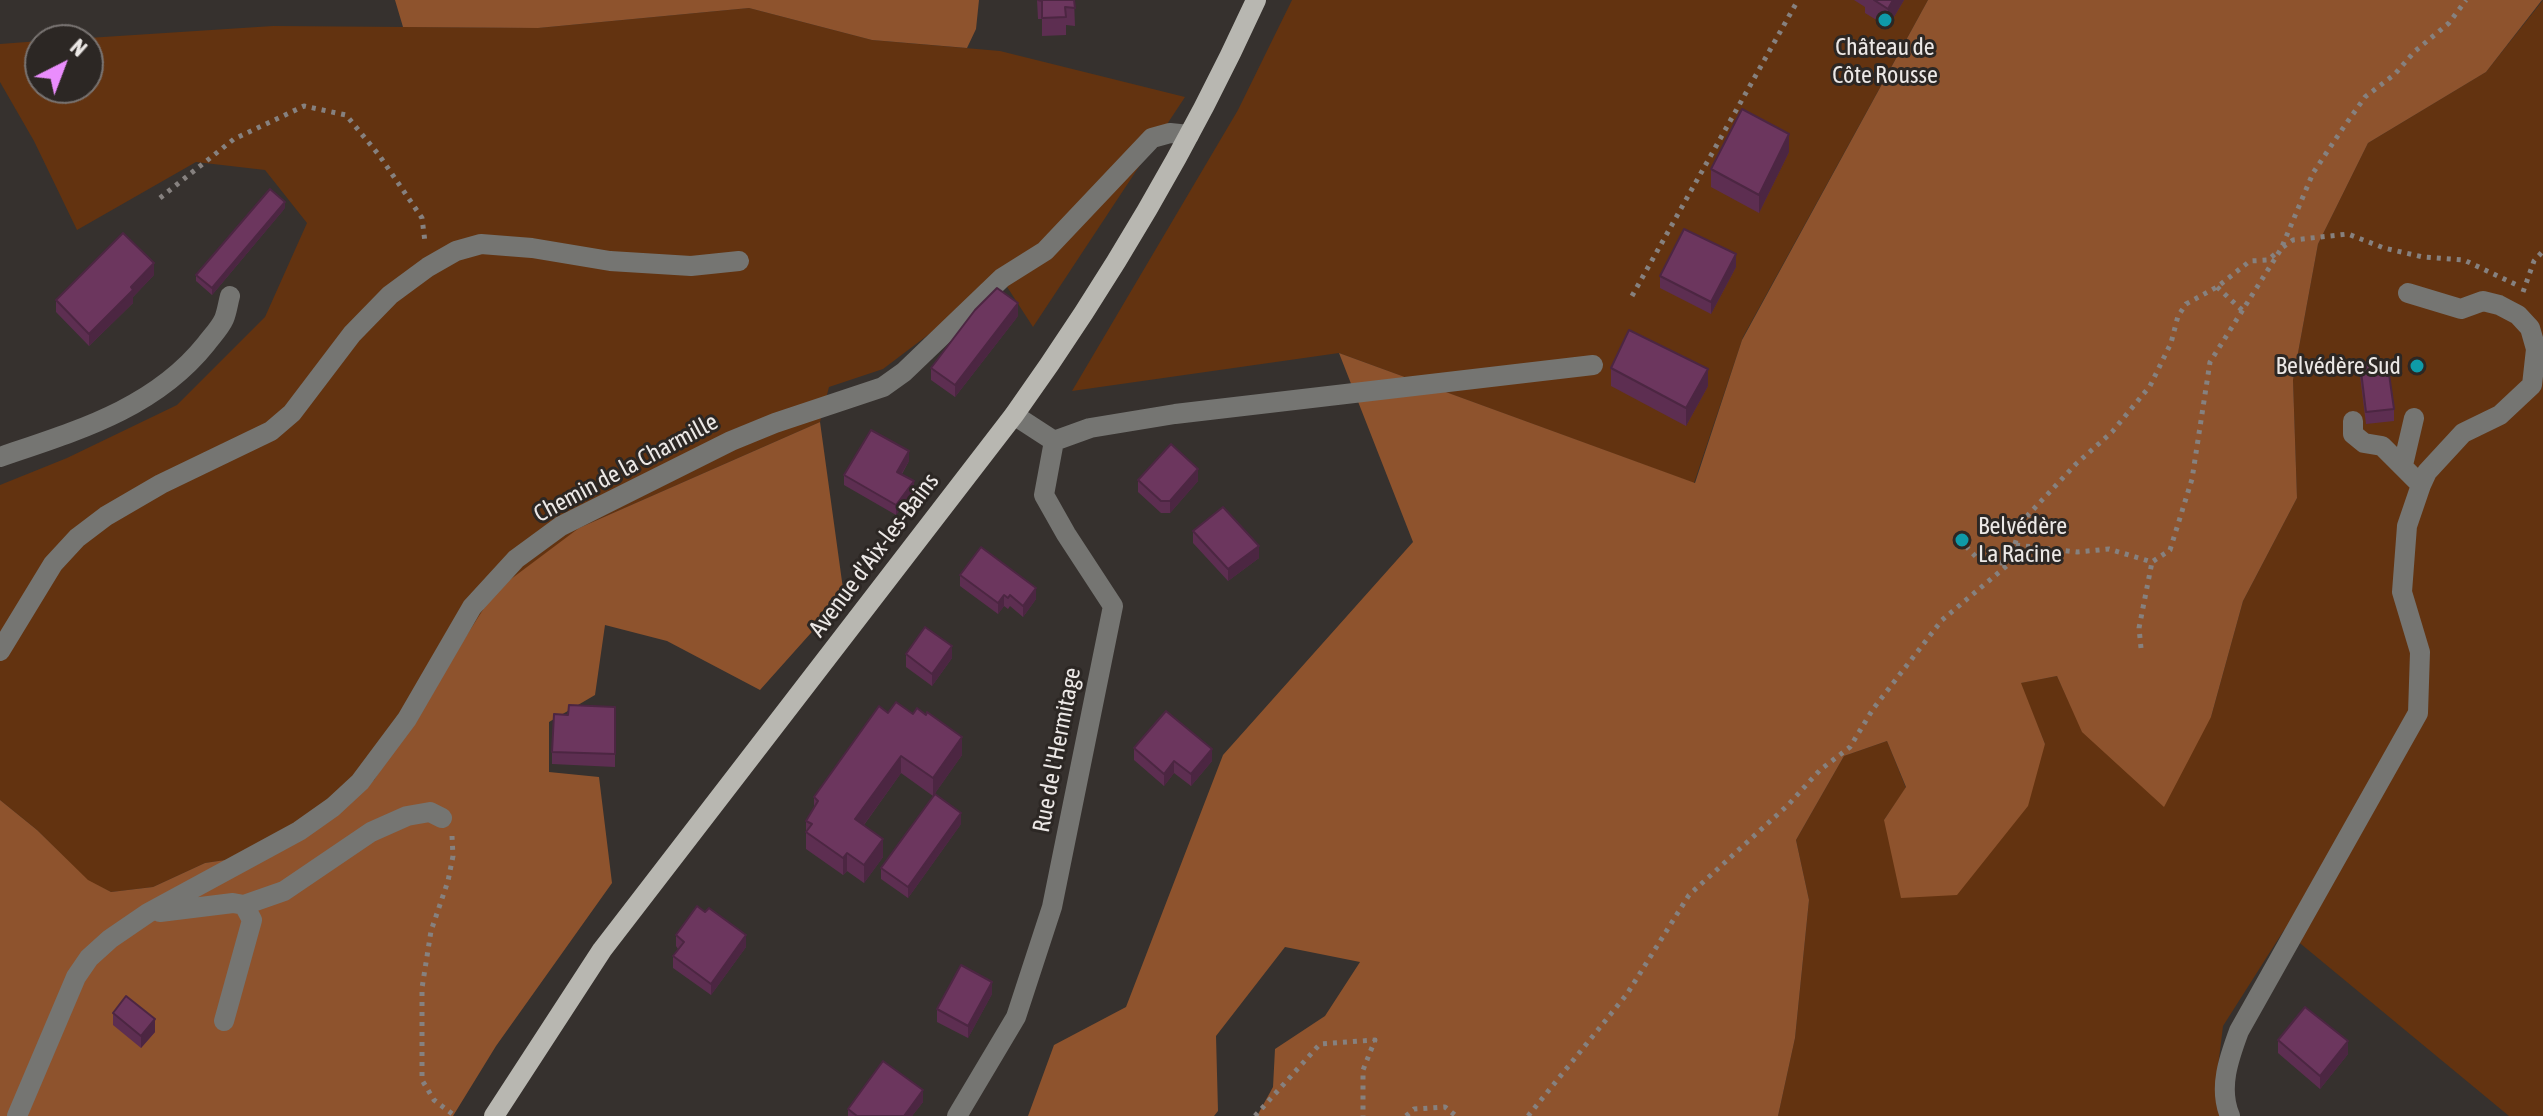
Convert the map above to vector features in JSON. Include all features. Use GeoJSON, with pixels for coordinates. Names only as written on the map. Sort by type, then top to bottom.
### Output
{"type":"FeatureCollection","features":[{"type":"Feature","properties":{"kind":"main road","name":"Avenue d'Aix-les-Bains"},"geometry":{"type":"LineString","coordinates":[[494,1116],[602,950],[1014,415],[1068,340],[1189,135],[1256,0]]}},
{"type":"Feature","properties":{"kind":"street","name":"Chemin de la Charmille"},"geometry":{"type":"LineString","coordinates":[[17,1116],[76,977],[89,958],[148,913],[299,831],[333,807],[360,782],[407,719],[472,607],[516,559],[561,526],[731,441],[883,387],[904,372],[1002,278],[1045,251],[1152,138],[1170,133],[1189,135]]}},
{"type":"Feature","properties":{"kind":"street"},"geometry":{"type":"LineString","coordinates":[[0,651],[53,564],[77,538],[106,516],[161,484],[271,431],[292,413],[362,324],[390,295],[456,251],[481,244],[532,248],[624,262],[691,266],[739,261]]}},
{"type":"Feature","properties":{"kind":"street"},"geometry":{"type":"LineString","coordinates":[[2230,1116],[2225,1068],[2239,1031],[2418,713],[2420,652],[2402,592],[2407,526],[2421,485],[2427,472],[2463,433],[2500,415],[2532,385],[2536,349],[2530,328],[2518,315],[2483,301],[2461,309],[2408,293]]}},
{"type":"Feature","properties":{"kind":"street"},"geometry":{"type":"LineString","coordinates":[[0,457],[93,425],[156,392],[189,365],[218,329],[224,321],[230,296]]}},
{"type":"Feature","properties":{"kind":"street"},"geometry":{"type":"LineString","coordinates":[[1014,415],[1054,441],[1090,428],[1175,414],[1593,365]]}},
{"type":"Feature","properties":{"kind":"street"},"geometry":{"type":"LineString","coordinates":[[2403,465],[2414,418]]}},
{"type":"Feature","properties":{"kind":"street"},"geometry":{"type":"LineString","coordinates":[[2353,421],[2353,434],[2364,443],[2382,446],[2421,485]]}},
{"type":"Feature","properties":{"kind":"street","name":"Rue de l'Hermitage"},"geometry":{"type":"LineString","coordinates":[[957,1116],[1016,1017],[1052,907],[1113,606],[1044,495],[1054,441]]}},
{"type":"Feature","properties":{"kind":"street"},"geometry":{"type":"LineString","coordinates":[[148,913],[233,903],[244,905],[284,891],[371,832],[407,816],[430,812],[442,818]]}},
{"type":"Feature","properties":{"kind":"street"},"geometry":{"type":"LineString","coordinates":[[224,1021],[252,920],[244,905]]}},
{"type":"Feature","properties":{"kind":"path"},"geometry":{"type":"LineString","coordinates":[[1632,296],[1798,0]]}},
{"type":"Feature","properties":{"kind":"path"},"geometry":{"type":"LineString","coordinates":[[2141,648],[2139,628],[2152,562],[2170,550],[2192,479],[2210,362],[2281,249],[2313,173],[2365,97],[2395,74],[2414,52],[2449,23],[2466,0]]}},
{"type":"Feature","properties":{"kind":"path"},"geometry":{"type":"LineString","coordinates":[[160,198],[234,139],[273,119],[304,106],[346,115],[379,155],[422,218],[428,267]]}},
{"type":"Feature","properties":{"kind":"path"},"geometry":{"type":"LineString","coordinates":[[1528,1116],[1627,994],[1689,895],[1788,805],[1820,770],[1850,747],[1873,709],[1942,620],[2009,564],[2028,515],[2076,464],[2112,432],[2150,386],[2171,343],[2178,316],[2186,304],[2217,287],[2250,261],[2268,260],[2293,240],[2348,234],[2384,248],[2423,257],[2464,260],[2500,274],[2533,297]]}},
{"type":"Feature","properties":{"kind":"path"},"geometry":{"type":"LineString","coordinates":[[2518,315],[2534,261],[2543,251]]}},
{"type":"Feature","properties":{"kind":"path"},"geometry":{"type":"LineString","coordinates":[[2217,287],[2243,311]]}},
{"type":"Feature","properties":{"kind":"path"},"geometry":{"type":"LineString","coordinates":[[1959,539],[1979,560],[2009,564]]}},
{"type":"Feature","properties":{"kind":"path"},"geometry":{"type":"LineString","coordinates":[[2016,545],[2077,552],[2109,549],[2152,562]]}},
{"type":"Feature","properties":{"kind":"path"},"geometry":{"type":"LineString","coordinates":[[442,818],[452,835],[453,856],[431,931],[422,988],[422,1080],[434,1100],[455,1116]]}},
{"type":"Feature","properties":{"kind":"path"},"geometry":{"type":"LineString","coordinates":[[1255,1116],[1320,1044],[1375,1040],[1363,1070],[1363,1116]]}},
{"type":"Feature","properties":{"kind":"path"},"geometry":{"type":"LineString","coordinates":[[1406,1116],[1414,1109],[1445,1107],[1456,1116]]}},
{"type":"Feature","properties":{"kind":"shaded area"},"geometry":{"type":"Polygon","coordinates":[[[395,0],[979,0],[976,29],[967,48],[872,40],[749,8],[538,28],[403,27],[395,0]]]}},
{"type":"Feature","properties":{"kind":"shaded area"},"geometry":{"type":"Polygon","coordinates":[[[1292,0],[1928,0],[1743,337],[1694,483],[1339,353],[1072,391],[1238,110],[1292,0]]]}},
{"type":"Feature","properties":{"kind":"shaded area"},"geometry":{"type":"Polygon","coordinates":[[[1928,0],[2542,0],[2486,72],[2368,143],[2318,244],[2293,380],[2297,498],[2243,601],[2211,717],[2164,807],[2082,732],[2057,676],[2021,683],[2045,744],[2028,806],[1957,895],[1901,898],[1884,820],[1906,787],[1887,741],[1844,756],[1796,840],[1809,900],[1795,1038],[1778,1116],[1257,1116],[1273,1087],[1275,1049],[1325,1016],[1360,962],[1285,947],[1216,1036],[1218,1111],[1214,1116],[1028,1116],[1054,1045],[1126,1007],[1223,755],[1413,542],[1339,353],[1695,483],[1742,340],[1928,0]]]}},
{"type":"Feature","properties":{"kind":"shaded area"},"geometry":{"type":"Polygon","coordinates":[[[2543,0],[2543,1116],[2509,1116],[2284,930],[2223,1026],[2217,1075],[2221,1116],[1778,1116],[1795,1038],[1809,900],[1796,840],[1844,756],[1887,741],[1906,788],[1884,820],[2045,744],[2020,683],[2057,676],[2083,732],[2211,717],[2243,601],[2297,498],[2293,380],[2318,244],[2368,143],[2486,72],[2543,0]]]}},
{"type":"Feature","properties":{"kind":"shaded area"},"geometry":{"type":"Polygon","coordinates":[[[749,8],[872,40],[1000,51],[1185,97],[1033,327],[1002,279],[883,369],[829,387],[820,422],[579,528],[427,695],[374,780],[265,854],[205,863],[153,887],[111,892],[88,881],[37,830],[0,800],[0,485],[67,458],[177,405],[265,317],[307,223],[265,170],[196,162],[77,230],[34,141],[0,82],[0,44],[24,42],[24,104],[104,104],[104,37],[273,26],[538,28],[749,8]]]}},
{"type":"Feature","properties":{"kind":"shaded area"},"geometry":{"type":"Polygon","coordinates":[[[820,422],[844,596],[760,690],[667,641],[605,625],[595,695],[549,722],[549,772],[599,777],[612,883],[496,1046],[453,1116],[0,1116],[0,800],[37,830],[88,880],[111,892],[153,887],[205,863],[265,854],[374,780],[495,591],[579,528],[820,422]]]}},
{"type":"Feature","properties":{"kind":"building"},"geometry":{"type":"Polygon","coordinates":[[[1038,0],[1074,0],[1075,8],[1065,7],[1066,17],[1042,18],[1042,1],[1038,0]]]}},
{"type":"Feature","properties":{"kind":"building"},"geometry":{"type":"Polygon","coordinates":[[[1874,0],[1893,0],[1888,9],[1874,0]]]}},
{"type":"Feature","properties":{"kind":"building"},"geometry":{"type":"Polygon","coordinates":[[[1742,109],[1789,134],[1759,195],[1711,169],[1742,109]]]}},
{"type":"Feature","properties":{"kind":"building"},"geometry":{"type":"Polygon","coordinates":[[[270,189],[285,202],[212,288],[196,275],[270,189]]]}},
{"type":"Feature","properties":{"kind":"building"},"geometry":{"type":"Polygon","coordinates":[[[1684,229],[1736,254],[1711,302],[1660,276],[1684,229]]]}},
{"type":"Feature","properties":{"kind":"building"},"geometry":{"type":"Polygon","coordinates":[[[123,233],[154,263],[131,287],[133,290],[89,334],[56,300],[123,233]]]}},
{"type":"Feature","properties":{"kind":"building"},"geometry":{"type":"Polygon","coordinates":[[[997,288],[1018,303],[955,385],[931,368],[975,310],[997,288]]]}},
{"type":"Feature","properties":{"kind":"building"},"geometry":{"type":"Polygon","coordinates":[[[1629,330],[1708,369],[1686,408],[1611,368],[1629,330]]]}},
{"type":"Feature","properties":{"kind":"building"},"geometry":{"type":"Polygon","coordinates":[[[2387,360],[2394,409],[2366,412],[2360,363],[2387,360]]]}},
{"type":"Feature","properties":{"kind":"building"},"geometry":{"type":"Polygon","coordinates":[[[871,430],[909,451],[897,472],[914,481],[896,505],[844,475],[871,430]]]}},
{"type":"Feature","properties":{"kind":"building"},"geometry":{"type":"Polygon","coordinates":[[[1171,444],[1198,469],[1170,501],[1161,501],[1138,480],[1171,444]]]}},
{"type":"Feature","properties":{"kind":"building"},"geometry":{"type":"Polygon","coordinates":[[[1223,507],[1259,546],[1228,569],[1193,531],[1223,507]]]}},
{"type":"Feature","properties":{"kind":"building"},"geometry":{"type":"Polygon","coordinates":[[[981,547],[1036,588],[1023,606],[1010,595],[1008,598],[1004,595],[998,603],[960,575],[981,547]]]}},
{"type":"Feature","properties":{"kind":"building"},"geometry":{"type":"Polygon","coordinates":[[[925,627],[952,646],[932,674],[906,654],[925,627]]]}},
{"type":"Feature","properties":{"kind":"building"},"geometry":{"type":"Polygon","coordinates":[[[896,702],[913,714],[917,708],[926,715],[927,712],[962,737],[933,778],[901,756],[855,819],[883,839],[864,865],[847,853],[843,858],[806,832],[812,824],[806,821],[818,801],[814,797],[879,706],[888,713],[896,702]]]}},
{"type":"Feature","properties":{"kind":"building"},"geometry":{"type":"Polygon","coordinates":[[[569,705],[615,707],[615,754],[552,752],[554,714],[568,715],[569,705]]]}},
{"type":"Feature","properties":{"kind":"building"},"geometry":{"type":"Polygon","coordinates":[[[1166,711],[1212,749],[1191,774],[1174,761],[1164,774],[1134,748],[1166,711]]]}},
{"type":"Feature","properties":{"kind":"building"},"geometry":{"type":"Polygon","coordinates":[[[935,794],[961,813],[908,887],[881,868],[935,794]]]}},
{"type":"Feature","properties":{"kind":"building"},"geometry":{"type":"Polygon","coordinates":[[[697,906],[705,912],[709,908],[746,935],[711,984],[673,956],[684,942],[676,935],[697,906]]]}},
{"type":"Feature","properties":{"kind":"building"},"geometry":{"type":"Polygon","coordinates":[[[961,965],[992,982],[968,1026],[937,1009],[961,965]]]}},
{"type":"Feature","properties":{"kind":"building"},"geometry":{"type":"Polygon","coordinates":[[[126,996],[155,1019],[141,1036],[113,1013],[126,996]]]}},
{"type":"Feature","properties":{"kind":"building"},"geometry":{"type":"Polygon","coordinates":[[[2305,1007],[2348,1041],[2320,1076],[2278,1040],[2305,1007]]]}},
{"type":"Feature","properties":{"kind":"building"},"geometry":{"type":"Polygon","coordinates":[[[883,1061],[923,1090],[904,1116],[857,1116],[848,1109],[883,1061]]]}},
{"type":"Feature","properties":{"kind":"place","name":"Château de Côte Rousse"},"geometry":{"type":"Point","coordinates":[1885,20]}},
{"type":"Feature","properties":{"kind":"place","name":"Belvédère Sud"},"geometry":{"type":"Point","coordinates":[2417,366]}},
{"type":"Feature","properties":{"kind":"place","name":"Belvédère La Racine"},"geometry":{"type":"Point","coordinates":[1962,540]}}]}
